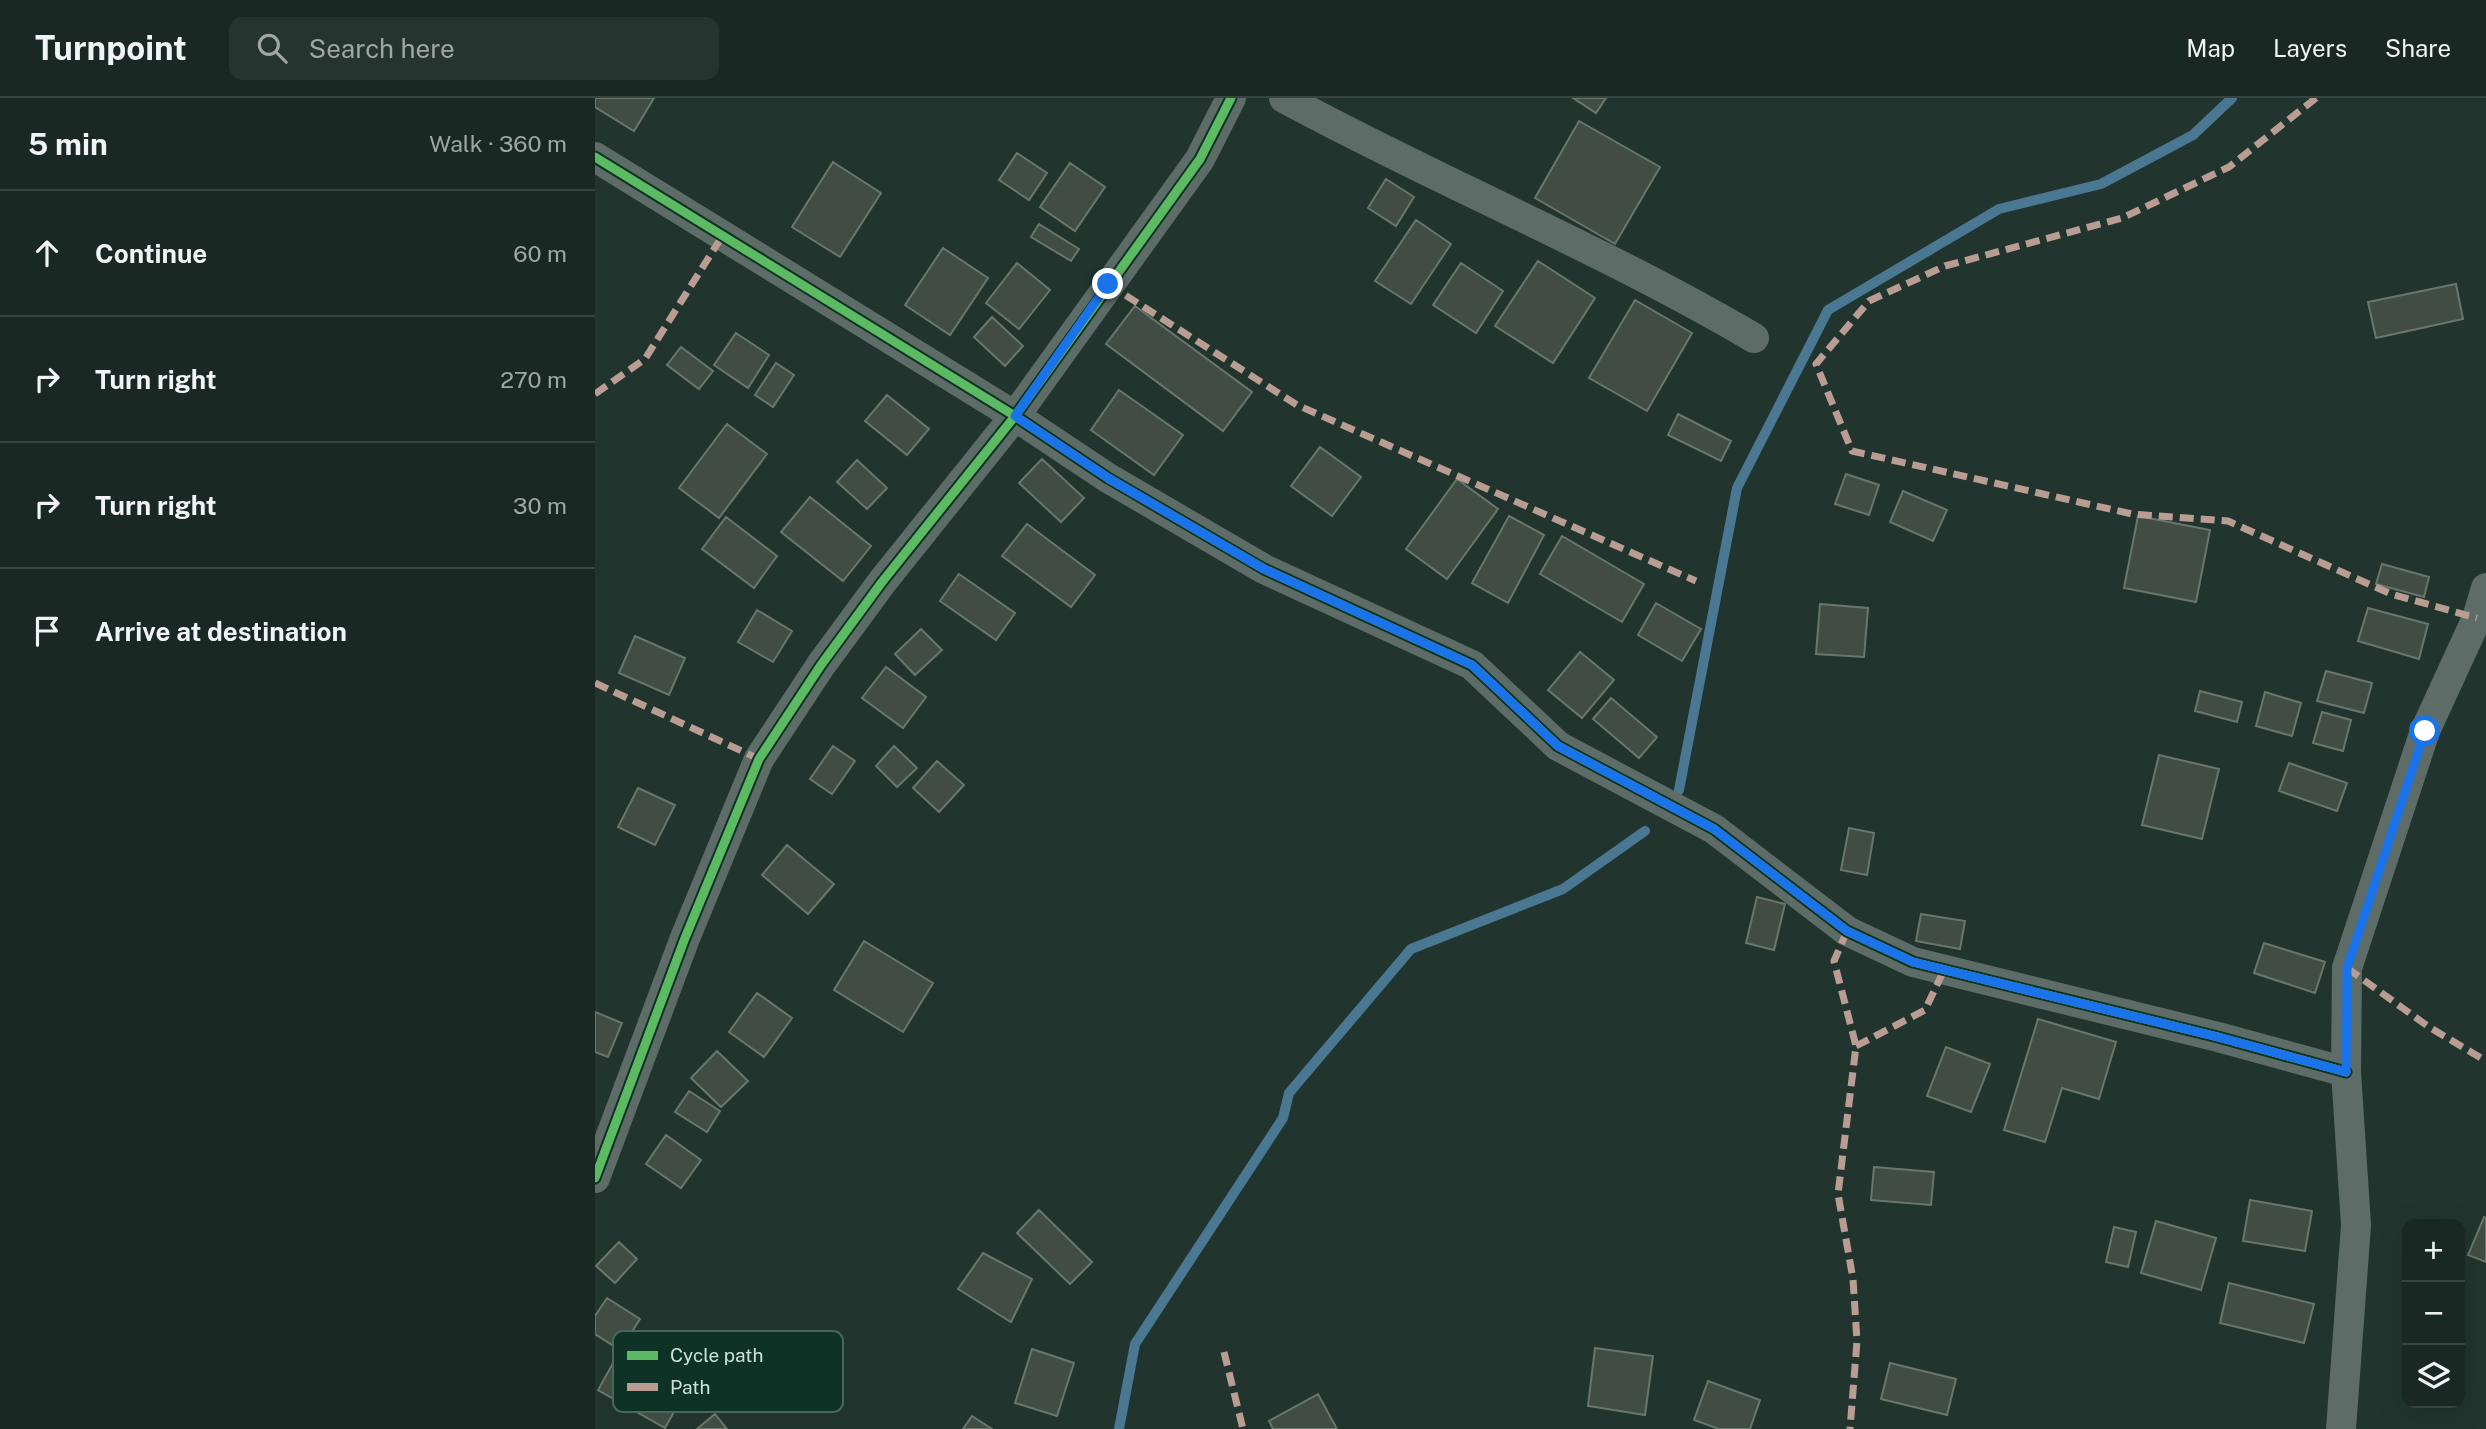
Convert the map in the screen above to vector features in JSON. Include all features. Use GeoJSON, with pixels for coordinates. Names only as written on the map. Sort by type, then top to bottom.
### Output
{"type":"FeatureCollection","features":[{"type":"Feature","properties":{"kind":"street"},"geometry":{"type":"LineString","coordinates":[[595,1178],[685,938],[759,759],[821,665],[882,582],[1015,416],[1200,159],[1231,98]]}},
{"type":"Feature","properties":{"kind":"street"},"geometry":{"type":"LineString","coordinates":[[1284,98],[1413,165],[1672,290],[1754,338]]}},
{"type":"Feature","properties":{"kind":"street"},"geometry":{"type":"LineString","coordinates":[[595,158],[1015,416],[1108,478],[1264,569],[1472,665],[1558,746],[1714,829],[1847,931],[1913,962],[2218,1037],[2346,1072]]}},
{"type":"Feature","properties":{"kind":"street"},"geometry":{"type":"LineString","coordinates":[[2341,1429],[2356,1225],[2346,1072],[2347,968],[2425,731],[2477,618],[2486,588]]}},
{"type":"Feature","properties":{"kind":"building"},"geometry":{"type":"Polygon","coordinates":[[[595,98],[654,98],[634,131],[595,107],[595,98]]]}},
{"type":"Feature","properties":{"kind":"building"},"geometry":{"type":"Polygon","coordinates":[[[1573,98],[1606,98],[1596,113],[1573,98]]]}},
{"type":"Feature","properties":{"kind":"building"},"geometry":{"type":"Polygon","coordinates":[[[1579,121],[1660,167],[1615,244],[1535,198],[1579,121]]]}},
{"type":"Feature","properties":{"kind":"building"},"geometry":{"type":"Polygon","coordinates":[[[1017,153],[1047,173],[1029,200],[999,180],[1017,153]]]}},
{"type":"Feature","properties":{"kind":"building"},"geometry":{"type":"Polygon","coordinates":[[[833,162],[881,193],[840,257],[792,227],[833,162]]]}},
{"type":"Feature","properties":{"kind":"building"},"geometry":{"type":"Polygon","coordinates":[[[1070,163],[1105,187],[1075,231],[1040,207],[1070,163]]]}},
{"type":"Feature","properties":{"kind":"building"},"geometry":{"type":"Polygon","coordinates":[[[1386,179],[1414,197],[1396,226],[1368,208],[1386,179]]]}},
{"type":"Feature","properties":{"kind":"building"},"geometry":{"type":"Polygon","coordinates":[[[1416,220],[1451,244],[1411,304],[1375,281],[1416,220]]]}},
{"type":"Feature","properties":{"kind":"building"},"geometry":{"type":"Polygon","coordinates":[[[1039,224],[1079,249],[1071,261],[1031,237],[1039,224]]]}},
{"type":"Feature","properties":{"kind":"building"},"geometry":{"type":"Polygon","coordinates":[[[943,248],[988,278],[950,335],[905,305],[943,248]]]}},
{"type":"Feature","properties":{"kind":"building"},"geometry":{"type":"Polygon","coordinates":[[[1538,261],[1595,298],[1553,363],[1495,326],[1538,261]]]}},
{"type":"Feature","properties":{"kind":"building"},"geometry":{"type":"Polygon","coordinates":[[[1017,263],[1050,290],[1019,329],[986,303],[1017,263]]]}},
{"type":"Feature","properties":{"kind":"building"},"geometry":{"type":"Polygon","coordinates":[[[1461,263],[1503,291],[1476,333],[1433,305],[1461,263]]]}},
{"type":"Feature","properties":{"kind":"building"},"geometry":{"type":"Polygon","coordinates":[[[2456,284],[2463,319],[2376,338],[2368,302],[2456,284]]]}},
{"type":"Feature","properties":{"kind":"building"},"geometry":{"type":"Polygon","coordinates":[[[1635,300],[1692,333],[1647,411],[1589,378],[1635,300]]]}},
{"type":"Feature","properties":{"kind":"building"},"geometry":{"type":"Polygon","coordinates":[[[1135,306],[1252,392],[1223,431],[1106,344],[1135,306]]]}},
{"type":"Feature","properties":{"kind":"building"},"geometry":{"type":"Polygon","coordinates":[[[992,317],[1023,346],[1005,366],[974,337],[992,317]]]}},
{"type":"Feature","properties":{"kind":"building"},"geometry":{"type":"Polygon","coordinates":[[[736,333],[769,355],[748,388],[714,365],[736,333]]]}},
{"type":"Feature","properties":{"kind":"building"},"geometry":{"type":"Polygon","coordinates":[[[681,347],[713,371],[699,389],[667,365],[681,347]]]}},
{"type":"Feature","properties":{"kind":"building"},"geometry":{"type":"Polygon","coordinates":[[[776,363],[794,375],[773,407],[755,395],[776,363]]]}},
{"type":"Feature","properties":{"kind":"building"},"geometry":{"type":"Polygon","coordinates":[[[1119,390],[1183,435],[1154,475],[1091,430],[1119,390]]]}},
{"type":"Feature","properties":{"kind":"building"},"geometry":{"type":"Polygon","coordinates":[[[887,395],[929,429],[907,455],[865,421],[887,395]]]}},
{"type":"Feature","properties":{"kind":"building"},"geometry":{"type":"Polygon","coordinates":[[[1678,414],[1731,441],[1721,461],[1668,435],[1678,414]]]}},
{"type":"Feature","properties":{"kind":"building"},"geometry":{"type":"Polygon","coordinates":[[[727,424],[767,454],[719,518],[679,488],[727,424]]]}},
{"type":"Feature","properties":{"kind":"building"},"geometry":{"type":"Polygon","coordinates":[[[1320,447],[1361,477],[1332,516],[1291,486],[1320,447]]]}},
{"type":"Feature","properties":{"kind":"building"},"geometry":{"type":"Polygon","coordinates":[[[1042,459],[1084,498],[1061,522],[1019,483],[1042,459]]]}},
{"type":"Feature","properties":{"kind":"building"},"geometry":{"type":"Polygon","coordinates":[[[857,460],[887,488],[867,509],[837,482],[857,460]]]}},
{"type":"Feature","properties":{"kind":"building"},"geometry":{"type":"Polygon","coordinates":[[[1846,474],[1879,485],[1869,515],[1835,504],[1846,474]]]}},
{"type":"Feature","properties":{"kind":"building"},"geometry":{"type":"Polygon","coordinates":[[[1457,479],[1498,509],[1447,579],[1406,549],[1457,479]]]}},
{"type":"Feature","properties":{"kind":"building"},"geometry":{"type":"Polygon","coordinates":[[[1903,491],[1947,510],[1933,541],[1890,522],[1903,491]]]}},
{"type":"Feature","properties":{"kind":"building"},"geometry":{"type":"Polygon","coordinates":[[[810,497],[871,546],[843,581],[781,532],[810,497]]]}},
{"type":"Feature","properties":{"kind":"building"},"geometry":{"type":"Polygon","coordinates":[[[1509,516],[1544,535],[1508,603],[1472,583],[1509,516]]]}},
{"type":"Feature","properties":{"kind":"building"},"geometry":{"type":"Polygon","coordinates":[[[2138,516],[2210,530],[2196,602],[2124,588],[2138,516]]]}},
{"type":"Feature","properties":{"kind":"building"},"geometry":{"type":"Polygon","coordinates":[[[726,517],[777,556],[754,588],[702,549],[726,517]]]}},
{"type":"Feature","properties":{"kind":"building"},"geometry":{"type":"Polygon","coordinates":[[[1027,524],[1095,575],[1071,607],[1002,556],[1027,524]]]}},
{"type":"Feature","properties":{"kind":"building"},"geometry":{"type":"Polygon","coordinates":[[[1562,536],[1644,584],[1622,622],[1540,574],[1562,536]]]}},
{"type":"Feature","properties":{"kind":"building"},"geometry":{"type":"Polygon","coordinates":[[[2382,564],[2429,577],[2424,597],[2376,584],[2382,564]]]}},
{"type":"Feature","properties":{"kind":"building"},"geometry":{"type":"Polygon","coordinates":[[[959,574],[1015,613],[996,640],[940,601],[959,574]]]}},
{"type":"Feature","properties":{"kind":"building"},"geometry":{"type":"Polygon","coordinates":[[[1656,603],[1701,629],[1682,661],[1638,635],[1656,603]]]}},
{"type":"Feature","properties":{"kind":"building"},"geometry":{"type":"Polygon","coordinates":[[[1820,604],[1868,608],[1864,657],[1816,654],[1820,604]]]}},
{"type":"Feature","properties":{"kind":"building"},"geometry":{"type":"Polygon","coordinates":[[[2368,608],[2428,624],[2419,659],[2358,641],[2368,608]]]}},
{"type":"Feature","properties":{"kind":"building"},"geometry":{"type":"Polygon","coordinates":[[[757,610],[792,631],[773,662],[738,642],[757,610]]]}},
{"type":"Feature","properties":{"kind":"building"},"geometry":{"type":"Polygon","coordinates":[[[921,629],[942,650],[915,675],[895,654],[921,629]]]}},
{"type":"Feature","properties":{"kind":"building"},"geometry":{"type":"Polygon","coordinates":[[[635,636],[685,658],[669,695],[619,673],[635,636]]]}},
{"type":"Feature","properties":{"kind":"building"},"geometry":{"type":"Polygon","coordinates":[[[1580,652],[1614,680],[1582,718],[1548,690],[1580,652]]]}},
{"type":"Feature","properties":{"kind":"building"},"geometry":{"type":"Polygon","coordinates":[[[886,667],[926,697],[903,728],[862,698],[886,667]]]}},
{"type":"Feature","properties":{"kind":"building"},"geometry":{"type":"Polygon","coordinates":[[[2326,671],[2372,683],[2364,713],[2317,701],[2326,671]]]}},
{"type":"Feature","properties":{"kind":"building"},"geometry":{"type":"Polygon","coordinates":[[[2200,691],[2242,702],[2237,722],[2195,711],[2200,691]]]}},
{"type":"Feature","properties":{"kind":"building"},"geometry":{"type":"Polygon","coordinates":[[[2265,692],[2301,703],[2292,736],[2256,726],[2265,692]]]}},
{"type":"Feature","properties":{"kind":"building"},"geometry":{"type":"Polygon","coordinates":[[[1611,698],[1657,737],[1639,758],[1593,719],[1611,698]]]}},
{"type":"Feature","properties":{"kind":"building"},"geometry":{"type":"Polygon","coordinates":[[[2322,712],[2351,720],[2343,751],[2313,743],[2322,712]]]}},
{"type":"Feature","properties":{"kind":"building"},"geometry":{"type":"Polygon","coordinates":[[[833,746],[855,761],[832,794],[810,779],[833,746]]]}},
{"type":"Feature","properties":{"kind":"building"},"geometry":{"type":"Polygon","coordinates":[[[894,746],[917,768],[897,787],[876,766],[894,746]]]}},
{"type":"Feature","properties":{"kind":"building"},"geometry":{"type":"Polygon","coordinates":[[[2159,755],[2219,769],[2202,839],[2142,825],[2159,755]]]}},
{"type":"Feature","properties":{"kind":"building"},"geometry":{"type":"Polygon","coordinates":[[[937,761],[964,785],[939,812],[913,788],[937,761]]]}},
{"type":"Feature","properties":{"kind":"building"},"geometry":{"type":"Polygon","coordinates":[[[2289,763],[2347,783],[2337,811],[2279,791],[2289,763]]]}},
{"type":"Feature","properties":{"kind":"building"},"geometry":{"type":"Polygon","coordinates":[[[638,788],[675,805],[655,845],[618,827],[638,788]]]}},
{"type":"Feature","properties":{"kind":"building"},"geometry":{"type":"Polygon","coordinates":[[[1849,828],[1874,833],[1867,875],[1841,870],[1849,828]]]}},
{"type":"Feature","properties":{"kind":"building"},"geometry":{"type":"Polygon","coordinates":[[[787,845],[834,884],[808,914],[762,875],[787,845]]]}},
{"type":"Feature","properties":{"kind":"building"},"geometry":{"type":"Polygon","coordinates":[[[1757,897],[1785,904],[1774,950],[1746,943],[1757,897]]]}},
{"type":"Feature","properties":{"kind":"building"},"geometry":{"type":"Polygon","coordinates":[[[1921,914],[1965,921],[1960,949],[1916,941],[1921,914]]]}},
{"type":"Feature","properties":{"kind":"building"},"geometry":{"type":"Polygon","coordinates":[[[864,941],[933,983],[903,1032],[834,990],[864,941]]]}},
{"type":"Feature","properties":{"kind":"building"},"geometry":{"type":"Polygon","coordinates":[[[2264,943],[2325,962],[2315,993],[2254,973],[2264,943]]]}},
{"type":"Feature","properties":{"kind":"building"},"geometry":{"type":"Polygon","coordinates":[[[757,993],[792,1018],[764,1057],[729,1032],[757,993]]]}},
{"type":"Feature","properties":{"kind":"building"},"geometry":{"type":"Polygon","coordinates":[[[595,1012],[622,1023],[608,1057],[595,1052],[595,1012]]]}},
{"type":"Feature","properties":{"kind":"building"},"geometry":{"type":"Polygon","coordinates":[[[2038,1019],[2116,1042],[2099,1099],[2062,1088],[2045,1142],[2004,1130],[2038,1019]]]}},
{"type":"Feature","properties":{"kind":"building"},"geometry":{"type":"Polygon","coordinates":[[[1946,1047],[1990,1064],[1971,1112],[1927,1096],[1946,1047]]]}},
{"type":"Feature","properties":{"kind":"building"},"geometry":{"type":"Polygon","coordinates":[[[717,1051],[748,1081],[721,1107],[691,1078],[717,1051]]]}},
{"type":"Feature","properties":{"kind":"building"},"geometry":{"type":"Polygon","coordinates":[[[689,1091],[720,1111],[707,1132],[675,1112],[689,1091]]]}},
{"type":"Feature","properties":{"kind":"building"},"geometry":{"type":"Polygon","coordinates":[[[666,1135],[701,1160],[681,1188],[646,1164],[666,1135]]]}},
{"type":"Feature","properties":{"kind":"building"},"geometry":{"type":"Polygon","coordinates":[[[1874,1167],[1934,1172],[1931,1205],[1871,1200],[1874,1167]]]}},
{"type":"Feature","properties":{"kind":"building"},"geometry":{"type":"Polygon","coordinates":[[[2250,1200],[2312,1211],[2305,1251],[2243,1241],[2250,1200]]]}},
{"type":"Feature","properties":{"kind":"building"},"geometry":{"type":"Polygon","coordinates":[[[1039,1210],[1092,1262],[1070,1284],[1017,1233],[1039,1210]]]}},
{"type":"Feature","properties":{"kind":"building"},"geometry":{"type":"Polygon","coordinates":[[[2484,1217],[2486,1218],[2486,1262],[2468,1255],[2484,1217]]]}},
{"type":"Feature","properties":{"kind":"building"},"geometry":{"type":"Polygon","coordinates":[[[2156,1221],[2216,1238],[2201,1290],[2141,1273],[2156,1221]]]}},
{"type":"Feature","properties":{"kind":"building"},"geometry":{"type":"Polygon","coordinates":[[[2114,1227],[2136,1232],[2128,1267],[2106,1262],[2114,1227]]]}},
{"type":"Feature","properties":{"kind":"building"},"geometry":{"type":"Polygon","coordinates":[[[619,1242],[637,1259],[615,1283],[596,1266],[619,1242]]]}},
{"type":"Feature","properties":{"kind":"building"},"geometry":{"type":"Polygon","coordinates":[[[983,1253],[1032,1279],[1011,1322],[958,1289],[983,1253]]]}},
{"type":"Feature","properties":{"kind":"building"},"geometry":{"type":"Polygon","coordinates":[[[2229,1283],[2314,1304],[2304,1343],[2220,1323],[2229,1283]]]}},
{"type":"Feature","properties":{"kind":"building"},"geometry":{"type":"Polygon","coordinates":[[[607,1298],[640,1319],[632,1331],[613,1331],[613,1346],[595,1334],[595,1316],[607,1298]]]}},
{"type":"Feature","properties":{"kind":"building"},"geometry":{"type":"Polygon","coordinates":[[[1595,1348],[1653,1356],[1645,1415],[1588,1406],[1595,1348]]]}},
{"type":"Feature","properties":{"kind":"building"},"geometry":{"type":"Polygon","coordinates":[[[1032,1349],[1074,1363],[1057,1416],[1015,1403],[1032,1349]]]}},
{"type":"Feature","properties":{"kind":"building"},"geometry":{"type":"Polygon","coordinates":[[[613,1363],[613,1399],[598,1390],[613,1363]]]}},
{"type":"Feature","properties":{"kind":"building"},"geometry":{"type":"Polygon","coordinates":[[[1890,1363],[1956,1379],[1947,1415],[1881,1399],[1890,1363]]]}},
{"type":"Feature","properties":{"kind":"building"},"geometry":{"type":"Polygon","coordinates":[[[1708,1381],[1760,1400],[1750,1429],[1719,1429],[1694,1420],[1708,1381]]]}},
{"type":"Feature","properties":{"kind":"building"},"geometry":{"type":"Polygon","coordinates":[[[1318,1394],[1337,1429],[1273,1429],[1269,1421],[1318,1394]]]}},
{"type":"Feature","properties":{"kind":"building"},"geometry":{"type":"Polygon","coordinates":[[[637,1412],[674,1412],[665,1428],[637,1412]]]}},
{"type":"Feature","properties":{"kind":"building"},"geometry":{"type":"Polygon","coordinates":[[[715,1414],[727,1429],[697,1429],[715,1414]]]}},
{"type":"Feature","properties":{"kind":"building"},"geometry":{"type":"Polygon","coordinates":[[[972,1416],[992,1429],[963,1429],[972,1416]]]}},
{"type":"Feature","properties":{"kind":"waterway"},"geometry":{"type":"LineString","coordinates":[[1679,790],[1737,488],[1828,310],[1999,209],[2101,184],[2193,135],[2232,98]]}},
{"type":"Feature","properties":{"kind":"waterway"},"geometry":{"type":"LineString","coordinates":[[1119,1429],[1135,1344],[1283,1118],[1289,1093],[1411,949],[1563,889],[1645,831]]}},
{"type":"Feature","properties":{"kind":"marked path"},"geometry":{"type":"LineString","coordinates":[[2316,98],[2229,167],[2122,218],[1945,266],[1869,301],[1816,364],[1852,451],[2132,514],[2228,521],[2391,594],[2477,618]]}},
{"type":"Feature","properties":{"kind":"marked path"},"geometry":{"type":"LineString","coordinates":[[595,394],[645,359],[721,238]]}},
{"type":"Feature","properties":{"kind":"marked path"},"geometry":{"type":"LineString","coordinates":[[1108,284],[1297,405],[1696,581]]}},
{"type":"Feature","properties":{"kind":"marked path"},"geometry":{"type":"LineString","coordinates":[[595,683],[759,759]]}},
{"type":"Feature","properties":{"kind":"marked path"},"geometry":{"type":"LineString","coordinates":[[1847,931],[1834,961],[1856,1046],[1838,1194],[1853,1279],[1857,1341],[1850,1429]]}},
{"type":"Feature","properties":{"kind":"marked path"},"geometry":{"type":"LineString","coordinates":[[2347,968],[2429,1027],[2486,1061]]}},
{"type":"Feature","properties":{"kind":"marked path"},"geometry":{"type":"LineString","coordinates":[[1856,1046],[1925,1010],[1944,970]]}},
{"type":"Feature","properties":{"kind":"marked path"},"geometry":{"type":"LineString","coordinates":[[1224,1352],[1243,1429]]}},
{"type":"Feature","properties":{"kind":"cycle path"},"geometry":{"type":"LineString","coordinates":[[595,1178],[685,938],[759,759],[821,665],[882,582],[1015,416],[1200,159],[1231,98]]}},
{"type":"Feature","properties":{"kind":"cycle path"},"geometry":{"type":"LineString","coordinates":[[595,157],[1015,416],[1108,478],[1264,569],[1472,665],[1558,746],[1714,829],[1847,931],[1913,962],[2218,1037],[2346,1072]]}},
{"type":"Feature","properties":{"kind":"route"},"geometry":{"type":"LineString","coordinates":[[1108,284],[1015,416],[1108,478],[1264,569],[1472,665],[1558,746],[1714,829],[1847,931],[1913,962],[2218,1037],[2346,1072],[2347,968],[2425,731]]}}]}
